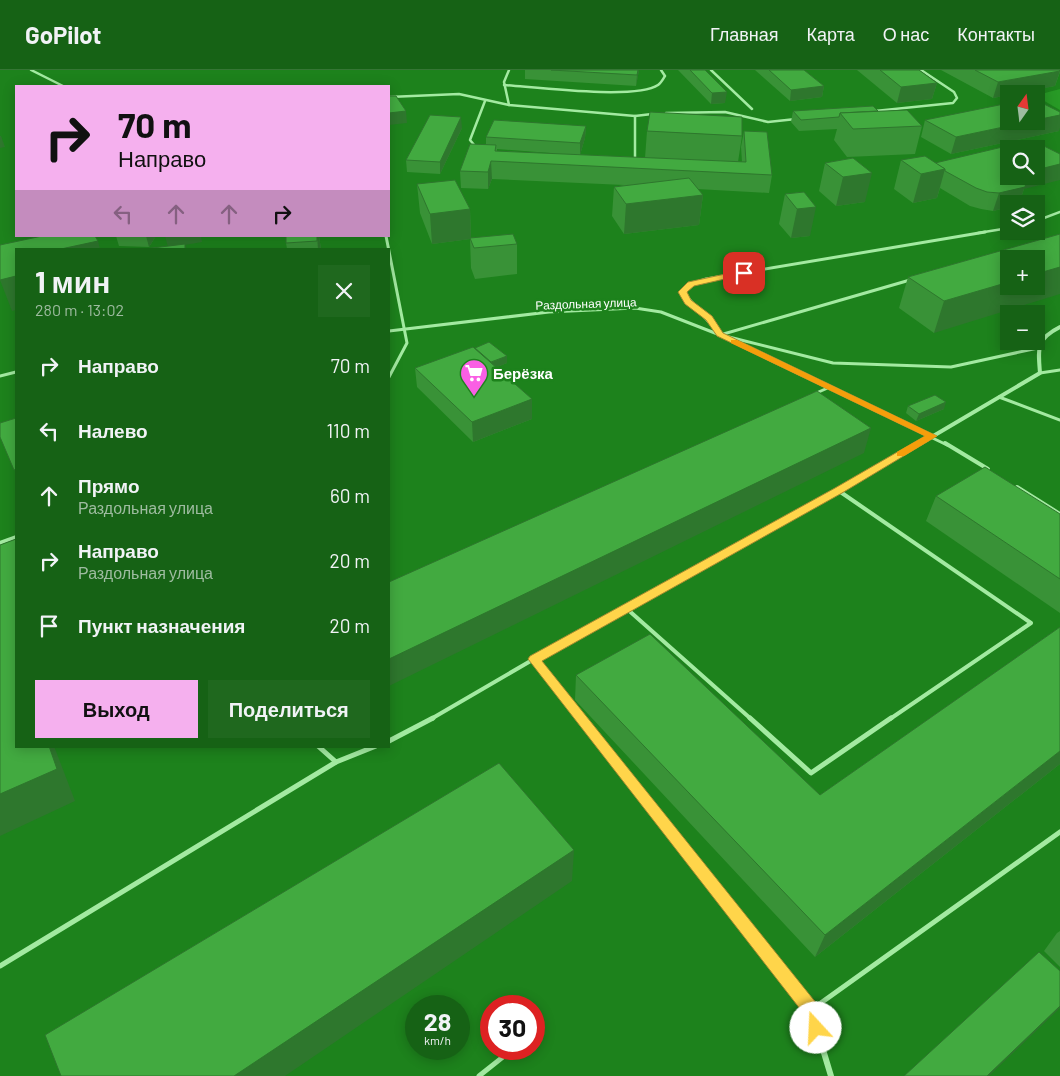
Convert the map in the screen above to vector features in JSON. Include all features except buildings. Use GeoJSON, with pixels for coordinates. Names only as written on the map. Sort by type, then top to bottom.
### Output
{"type":"FeatureCollection","features":[{"type":"Feature","properties":{"kind":"street"},"geometry":{"type":"LineString","coordinates":[[1045,334],[1060,327]]}},
{"type":"Feature","properties":{"kind":"street"},"geometry":{"type":"LineString","coordinates":[[831,1076],[811,1010],[534,659],[839,491],[1040,373],[1038,350]]}},
{"type":"Feature","properties":{"kind":"lane"},"geometry":{"type":"LineString","coordinates":[[31,70],[62,85]]}},
{"type":"Feature","properties":{"kind":"lane"},"geometry":{"type":"LineString","coordinates":[[509,70],[504,85],[509,105]]}},
{"type":"Feature","properties":{"kind":"lane"},"geometry":{"type":"LineString","coordinates":[[504,85],[621,92],[646,90],[659,85],[665,76],[661,70]]}},
{"type":"Feature","properties":{"kind":"lane"},"geometry":{"type":"LineString","coordinates":[[711,70],[752,109]]}},
{"type":"Feature","properties":{"kind":"lane"},"geometry":{"type":"LineString","coordinates":[[866,112],[953,103],[957,98],[954,92],[921,70]]}},
{"type":"Feature","properties":{"kind":"lane"},"geometry":{"type":"LineString","coordinates":[[390,97],[459,94],[509,105],[635,116],[658,113],[724,112],[768,122],[798,119]]}},
{"type":"Feature","properties":{"kind":"lane"},"geometry":{"type":"LineString","coordinates":[[480,150],[470,140],[485,101]]}},
{"type":"Feature","properties":{"kind":"lane"},"geometry":{"type":"LineString","coordinates":[[635,116],[635,166]]}},
{"type":"Feature","properties":{"kind":"lane"},"geometry":{"type":"LineString","coordinates":[[1045,218],[1060,212]]}},
{"type":"Feature","properties":{"kind":"lane"},"geometry":{"type":"LineString","coordinates":[[992,472],[932,436],[720,335],[709,318],[688,302],[683,292],[691,284],[706,279],[1000,230]]}},
{"type":"Feature","properties":{"kind":"lane"},"geometry":{"type":"LineString","coordinates":[[390,255],[406,330],[406,343],[390,375]]}},
{"type":"Feature","properties":{"kind":"lane"},"geometry":{"type":"LineString","coordinates":[[720,335],[918,278]]}},
{"type":"Feature","properties":{"kind":"lane","name":"Раздольная улица"},"geometry":{"type":"LineString","coordinates":[[390,331],[549,312],[634,308],[661,312],[720,335]]}},
{"type":"Feature","properties":{"kind":"lane"},"geometry":{"type":"LineString","coordinates":[[720,335],[833,363],[950,367],[1029,350]]}},
{"type":"Feature","properties":{"kind":"lane"},"geometry":{"type":"LineString","coordinates":[[1040,373],[1060,370]]}},
{"type":"Feature","properties":{"kind":"lane"},"geometry":{"type":"LineString","coordinates":[[0,376],[15,372]]}},
{"type":"Feature","properties":{"kind":"lane"},"geometry":{"type":"LineString","coordinates":[[812,395],[830,387]]}},
{"type":"Feature","properties":{"kind":"lane"},"geometry":{"type":"LineString","coordinates":[[999,397],[1060,420]]}},
{"type":"Feature","properties":{"kind":"lane"},"geometry":{"type":"LineString","coordinates":[[1009,482],[1060,514]]}},
{"type":"Feature","properties":{"kind":"lane"},"geometry":{"type":"LineString","coordinates":[[626,608],[812,773],[1031,623],[839,491]]}},
{"type":"Feature","properties":{"kind":"lane"},"geometry":{"type":"LineString","coordinates":[[0,543],[15,537]]}},
{"type":"Feature","properties":{"kind":"lane"},"geometry":{"type":"LineString","coordinates":[[390,741],[406,734],[534,659]]}},
{"type":"Feature","properties":{"kind":"lane"},"geometry":{"type":"LineString","coordinates":[[320,748],[336,762]]}},
{"type":"Feature","properties":{"kind":"lane"},"geometry":{"type":"LineString","coordinates":[[0,966],[336,762],[371,748]]}},
{"type":"Feature","properties":{"kind":"lane"},"geometry":{"type":"LineString","coordinates":[[811,1010],[1060,832]]}},
{"type":"Feature","properties":{"kind":"lane"},"geometry":{"type":"LineString","coordinates":[[479,1076],[499,1060]]}},
{"type":"Feature","properties":{"kind":"green space"},"geometry":{"type":"Polygon","coordinates":[[[1060,89],[1060,110],[1045,101],[1045,93],[1060,89]]]}},
{"type":"Feature","properties":{"kind":"slow traffic"},"geometry":{"type":"LineString","coordinates":[[734,341],[932,436],[901,454]]}},
{"type":"Feature","properties":{"kind":"place","name":"Берёзка"},"geometry":{"type":"Point","coordinates":[474,397]}},
{"type":"Feature","properties":{"kind":"route"},"geometry":{"type":"LineString","coordinates":[[744,273],[706,279],[691,284],[683,292],[688,302],[709,318],[720,335],[932,436],[839,491],[534,659],[811,1010],[816,1028]]}}]}
